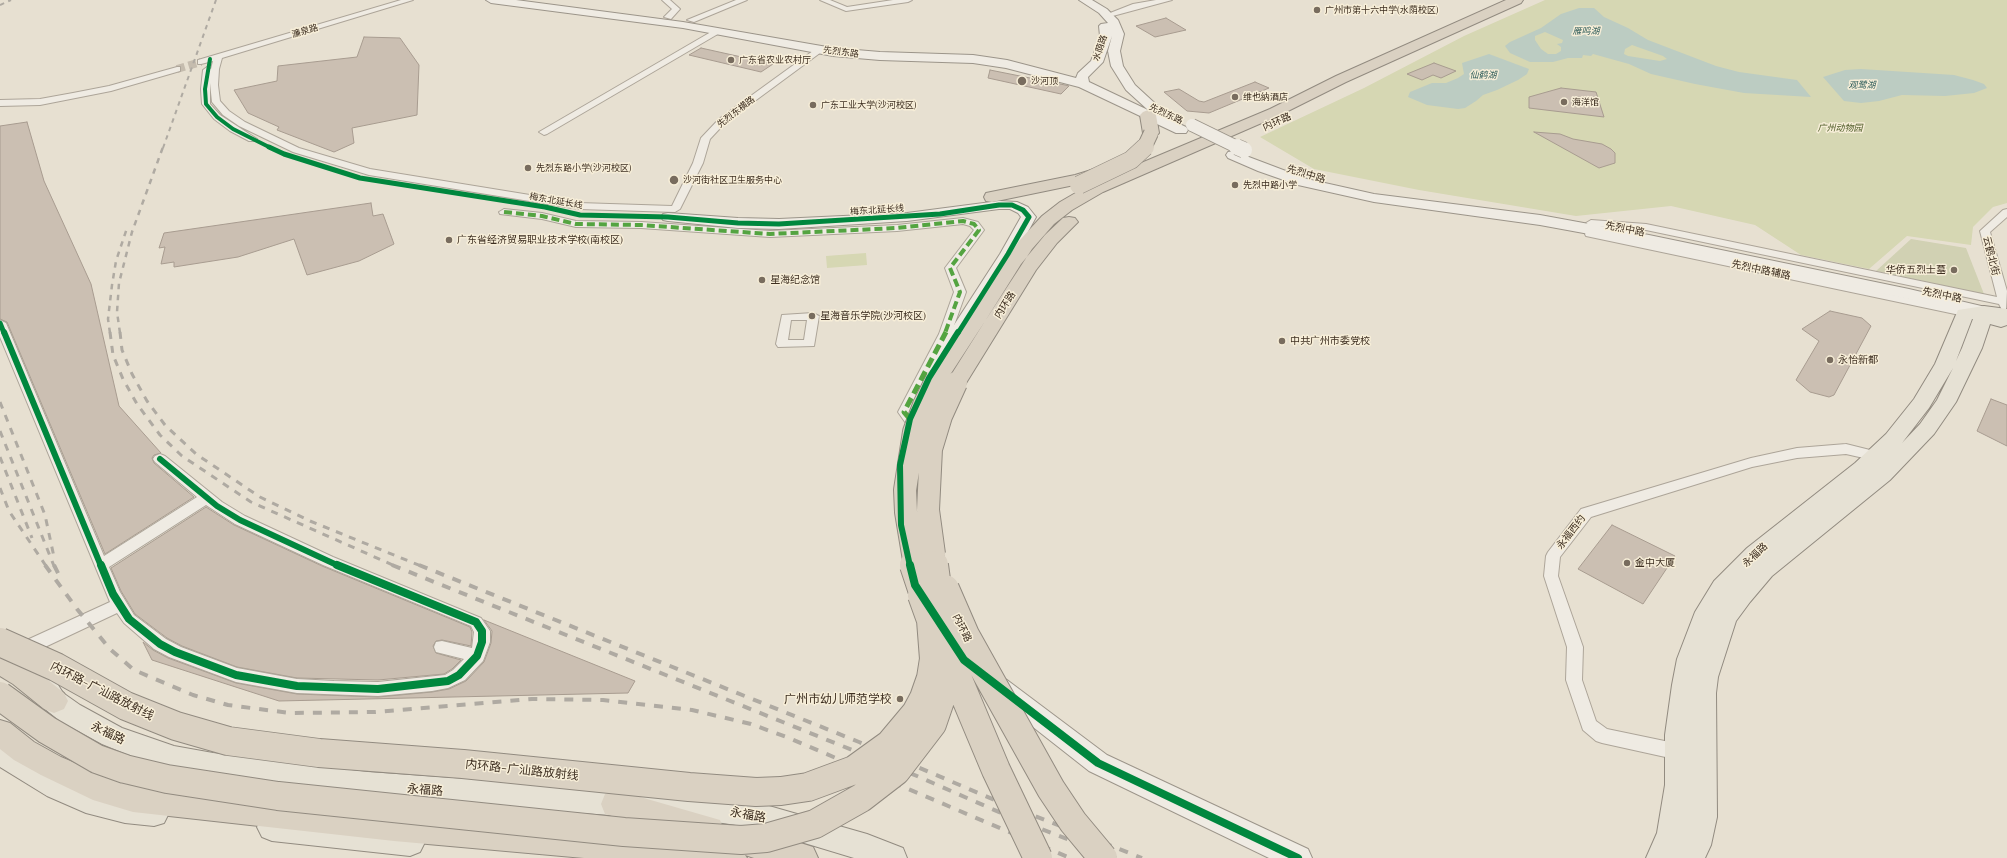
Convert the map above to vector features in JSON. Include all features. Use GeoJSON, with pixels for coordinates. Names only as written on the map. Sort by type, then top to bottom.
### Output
{"type":"FeatureCollection","features":[{"type":"Feature","properties":{"kind":"highway","name":"内环路"},"geometry":{"type":"LineString","coordinates":[[1038,858],[996,770],[922,595],[912,557],[906,512],[907,471],[914,432],[927,398],[945,365],[1000,280],[1033,236],[1057,213],[1086,194],[1144,167],[1262,118],[1484,13],[1517,0]]}},
{"type":"Feature","properties":{"kind":"highway","name":"内环路"},"geometry":{"type":"LineString","coordinates":[[1103,858],[1073,822],[1051,789],[992,684],[952,608],[936,565],[931,541],[927,488],[928,468],[941,416],[956,382],[1040,253],[1059,231],[1087,209],[1130,186],[1291,116],[1341,90],[1389,68],[1425,48],[1531,0]]}},
{"type":"Feature","properties":{"kind":"highway"},"geometry":{"type":"LineString","coordinates":[[992,197],[1097,174],[1237,125],[1298,101]]}},
{"type":"Feature","properties":{"kind":"highway"},"geometry":{"type":"LineString","coordinates":[[1000,280],[1036,216],[1044,207],[1067,191],[1131,160],[1146,146],[1151,133],[1151,112]]}},
{"type":"Feature","properties":{"kind":"highway"},"geometry":{"type":"LineString","coordinates":[[0,696],[47,730],[97,759],[125,769],[167,779],[278,796],[624,832],[733,840],[766,838],[815,824],[861,798],[896,771],[917,746],[932,724],[944,689],[946,670],[944,640],[931,541]]}},
{"type":"Feature","properties":{"kind":"highway","name":"内环路-广汕路放射线"},"geometry":{"type":"LineString","coordinates":[[7,652],[56,667],[132,708],[176,726],[228,741],[311,752],[463,764],[689,787],[756,792],[781,791],[808,787],[854,770],[873,758],[890,744],[916,713],[924,698],[931,678],[934,659],[934,641],[931,620],[922,595]]}},
{"type":"Feature","properties":{"kind":"highway"},"geometry":{"type":"LineString","coordinates":[[7,652],[23,676],[54,701]]}},
{"type":"Feature","properties":{"kind":"highway"},"geometry":{"type":"LineString","coordinates":[[0,732],[24,751],[51,766],[104,790],[133,798],[189,806],[394,827],[669,850],[731,858]]}},
{"type":"Feature","properties":{"kind":"highway"},"geometry":{"type":"LineString","coordinates":[[616,804],[802,858]]}},
{"type":"Feature","properties":{"kind":"main road"},"geometry":{"type":"LineString","coordinates":[[1977,313],[2007,311]]}},
{"type":"Feature","properties":{"kind":"main road","name":"永福路"},"geometry":{"type":"LineString","coordinates":[[1662,858],[1672,833],[1679,785],[1679,735],[1690,659],[1704,619],[1723,588],[1768,542],[1824,501],[1877,456],[1909,421],[1922,403],[1977,313]]}},
{"type":"Feature","properties":{"kind":"main road","name":"永福路"},"geometry":{"type":"LineString","coordinates":[[1690,858],[1696,845],[1702,817],[1702,693],[1704,677],[1725,618],[1741,595],[1764,570],[1882,475],[1927,429],[1950,395],[1972,348],[1977,313]]}},
{"type":"Feature","properties":{"kind":"main road"},"geometry":{"type":"LineString","coordinates":[[0,634],[7,652]]}},
{"type":"Feature","properties":{"kind":"main road","name":"永福路"},"geometry":{"type":"LineString","coordinates":[[54,701],[70,713],[91,725],[141,748],[174,758],[213,766],[368,785],[616,804],[723,810],[755,815],[867,848],[892,858]]}},
{"type":"Feature","properties":{"kind":"main road"},"geometry":{"type":"LineString","coordinates":[[0,752],[57,788],[86,800],[125,810],[371,839],[590,858]]}},
{"type":"Feature","properties":{"kind":"street","name":"濂泉路"},"geometry":{"type":"LineString","coordinates":[[206,104],[204,89],[205,60],[409,0]]}},
{"type":"Feature","properties":{"kind":"street","name":"先烈东路"},"geometry":{"type":"LineString","coordinates":[[491,0],[714,28],[852,49],[962,54],[1001,58],[1082,80],[1239,152],[1289,178],[1364,193]]}},
{"type":"Feature","properties":{"kind":"street","name":"先烈东路"},"geometry":{"type":"LineString","coordinates":[[529,0],[691,20],[714,28],[820,50],[872,56],[986,61],[1082,80]]}},
{"type":"Feature","properties":{"kind":"street"},"geometry":{"type":"LineString","coordinates":[[666,0],[676,9],[668,17]]}},
{"type":"Feature","properties":{"kind":"street"},"geometry":{"type":"LineString","coordinates":[[691,20],[743,0]]}},
{"type":"Feature","properties":{"kind":"street"},"geometry":{"type":"LineString","coordinates":[[824,0],[846,9],[908,0]]}},
{"type":"Feature","properties":{"kind":"street","name":"水荫路"},"geometry":{"type":"LineString","coordinates":[[1071,0],[1097,16],[1106,29],[1106,36],[1097,62],[1082,80]]}},
{"type":"Feature","properties":{"kind":"street"},"geometry":{"type":"LineString","coordinates":[[1084,0],[1109,15],[1131,7],[1168,0]]}},
{"type":"Feature","properties":{"kind":"street","name":"水荫路"},"geometry":{"type":"LineString","coordinates":[[1109,15],[1117,30],[1114,56],[1120,72]]}},
{"type":"Feature","properties":{"kind":"street"},"geometry":{"type":"LineString","coordinates":[[544,132],[714,28]]}},
{"type":"Feature","properties":{"kind":"street","name":"先烈东横路"},"geometry":{"type":"LineString","coordinates":[[672,213],[698,163],[706,138],[722,121],[820,50]]}},
{"type":"Feature","properties":{"kind":"street"},"geometry":{"type":"LineString","coordinates":[[206,104],[216,102],[214,85],[215,69],[219,56]]}},
{"type":"Feature","properties":{"kind":"street"},"geometry":{"type":"LineString","coordinates":[[0,103],[13,104],[40,102],[73,96],[111,88],[177,69]]}},
{"type":"Feature","properties":{"kind":"street"},"geometry":{"type":"LineString","coordinates":[[1082,80],[1107,83],[1120,72],[1151,112]]}},
{"type":"Feature","properties":{"kind":"street","name":"先烈东路"},"geometry":{"type":"LineString","coordinates":[[1107,83],[1151,112]]}},
{"type":"Feature","properties":{"kind":"street","name":"梅东北延长线"},"geometry":{"type":"LineString","coordinates":[[216,102],[226,113],[242,124],[286,150]]}},
{"type":"Feature","properties":{"kind":"street","name":"梅东北延长线"},"geometry":{"type":"LineString","coordinates":[[206,104],[217,117],[232,129],[360,178],[492,196],[579,206],[672,213],[743,216],[827,216],[885,212],[992,197]]}},
{"type":"Feature","properties":{"kind":"street","name":"先烈中路"},"geometry":{"type":"LineString","coordinates":[[1364,193],[1419,206],[1516,217],[1649,240],[1977,313]]}},
{"type":"Feature","properties":{"kind":"street","name":"先烈中路"},"geometry":{"type":"LineString","coordinates":[[1364,193],[1404,196],[1513,209],[1591,222],[1789,260],[2007,311]]}},
{"type":"Feature","properties":{"kind":"street","name":"梅东北延长线"},"geometry":{"type":"LineString","coordinates":[[492,196],[545,207],[578,220],[672,213],[738,223],[779,224],[940,214],[966,215],[999,204],[1012,205],[1023,210],[1029,217],[1008,254],[929,378],[910,420]]}},
{"type":"Feature","properties":{"kind":"street"},"geometry":{"type":"LineString","coordinates":[[504,212],[578,220],[770,234],[889,229],[966,215],[979,230],[950,268],[960,292],[945,334],[904,412],[910,420],[900,465],[901,525],[915,585],[964,660],[1098,764],[1298,858]]}},
{"type":"Feature","properties":{"kind":"street","name":"云鹤北街"},"geometry":{"type":"LineString","coordinates":[[2007,212],[1985,231],[1996,278],[2007,311]]}},
{"type":"Feature","properties":{"kind":"street","name":"先烈中路辅路"},"geometry":{"type":"LineString","coordinates":[[1789,260],[2007,311]]}},
{"type":"Feature","properties":{"kind":"street"},"geometry":{"type":"LineString","coordinates":[[1930,292],[1977,313]]}},
{"type":"Feature","properties":{"kind":"street"},"geometry":{"type":"LineString","coordinates":[[0,323],[119,605],[129,618],[147,634],[175,652],[236,675],[297,686],[378,689],[432,684],[448,681],[459,675],[477,656],[482,642],[482,631],[476,622],[328,561],[240,520],[206,498],[160,459]]}},
{"type":"Feature","properties":{"kind":"street","name":"永福西约"},"geometry":{"type":"LineString","coordinates":[[1679,752],[1602,736],[1589,724],[1574,680],[1575,647],[1551,576],[1553,556],[1586,512],[1751,463],[1797,453],[1846,449],[1877,456]]}},
{"type":"Feature","properties":{"kind":"street"},"geometry":{"type":"LineString","coordinates":[[101,565],[206,498]]}},
{"type":"Feature","properties":{"kind":"street"},"geometry":{"type":"LineString","coordinates":[[7,652],[119,605]]}},
{"type":"Feature","properties":{"kind":"street"},"geometry":{"type":"LineString","coordinates":[[442,647],[477,656]]}},
{"type":"Feature","properties":{"kind":"green space","name":"广州动物园"},"geometry":{"type":"Polygon","coordinates":[[[1545,0],[2007,0],[2007,203],[1993,207],[1973,227],[1971,245],[1907,236],[1869,269],[1801,255],[1755,225],[1671,206],[1576,216],[1419,190],[1314,169],[1260,137],[1364,88],[1464,36],[1545,0]]]}},
{"type":"Feature","properties":{"kind":"green space"},"geometry":{"type":"Polygon","coordinates":[[[1911,239],[1966,248],[1984,294],[1876,271],[1911,239]]]}},
{"type":"Feature","properties":{"kind":"green space"},"geometry":{"type":"Polygon","coordinates":[[[866,253],[867,265],[827,268],[826,256],[866,253]]]}},
{"type":"Feature","properties":{"kind":"water","name":"雁鸣湖"},"geometry":{"type":"Polygon","coordinates":[[[1579,8],[1594,8],[1604,17],[1628,28],[1648,40],[1716,66],[1739,72],[1797,80],[1811,97],[1744,93],[1695,84],[1651,74],[1629,64],[1593,54],[1591,56],[1583,55],[1582,58],[1568,58],[1553,62],[1530,62],[1510,53],[1505,46],[1510,42],[1541,28],[1561,14],[1579,8]],[[1545,32],[1535,36],[1535,40],[1541,49],[1548,54],[1556,54],[1561,51],[1561,47],[1557,44],[1562,43],[1563,40],[1545,32]],[[1632,45],[1625,49],[1624,54],[1660,61],[1667,59],[1663,56],[1632,45]]]}},
{"type":"Feature","properties":{"kind":"water","name":"仙鹤湖"},"geometry":{"type":"Polygon","coordinates":[[[1489,54],[1529,69],[1527,74],[1518,80],[1483,95],[1465,108],[1458,109],[1427,105],[1408,97],[1410,92],[1432,83],[1446,83],[1458,78],[1464,74],[1462,63],[1489,54]]]}},
{"type":"Feature","properties":{"kind":"water","name":"观鹭湖"},"geometry":{"type":"Polygon","coordinates":[[[1861,69],[1954,75],[1984,84],[1987,88],[1974,93],[1945,96],[1902,95],[1879,101],[1861,103],[1844,101],[1823,77],[1845,70],[1861,69]]]}},
{"type":"Feature","properties":{"kind":"building"},"geometry":{"type":"Polygon","coordinates":[[[1166,18],[1186,30],[1155,37],[1136,26],[1166,18]]]}},
{"type":"Feature","properties":{"kind":"building"},"geometry":{"type":"Polygon","coordinates":[[[364,37],[400,38],[419,65],[417,115],[352,128],[354,143],[334,152],[277,130],[279,127],[248,113],[234,90],[277,81],[278,66],[357,57],[364,37]]]}},
{"type":"Feature","properties":{"kind":"building","name":"广东省农业农村厅"},"geometry":{"type":"Polygon","coordinates":[[[701,48],[773,64],[761,72],[689,55],[701,48]]]}},
{"type":"Feature","properties":{"kind":"building"},"geometry":{"type":"Polygon","coordinates":[[[1434,63],[1456,71],[1441,78],[1433,75],[1422,80],[1407,74],[1434,63]]]}},
{"type":"Feature","properties":{"kind":"building","name":"沙河顶"},"geometry":{"type":"Polygon","coordinates":[[[990,70],[1069,86],[1061,94],[988,78],[990,70]]]}},
{"type":"Feature","properties":{"kind":"building"},"geometry":{"type":"Polygon","coordinates":[[[1255,82],[1269,88],[1209,113],[1187,111],[1164,92],[1179,89],[1199,101],[1204,102],[1255,82]]]}},
{"type":"Feature","properties":{"kind":"building","name":"海洋馆"},"geometry":{"type":"Polygon","coordinates":[[[1561,88],[1596,92],[1604,117],[1529,108],[1529,97],[1561,88]]]}},
{"type":"Feature","properties":{"kind":"building"},"geometry":{"type":"Polygon","coordinates":[[[27,122],[44,181],[91,284],[119,406],[161,453],[154,455],[152,458],[154,463],[194,497],[105,554],[7,322],[0,319],[0,126],[27,122]]]}},
{"type":"Feature","properties":{"kind":"building","name":"海洋馆"},"geometry":{"type":"Polygon","coordinates":[[[1534,132],[1560,134],[1573,139],[1602,144],[1615,153],[1615,163],[1599,168],[1534,132]]]}},
{"type":"Feature","properties":{"kind":"building"},"geometry":{"type":"Polygon","coordinates":[[[371,203],[373,216],[383,214],[394,244],[359,261],[307,275],[294,239],[238,257],[174,267],[174,262],[161,264],[165,247],[159,248],[164,233],[371,203]]]}},
{"type":"Feature","properties":{"kind":"building","name":"永怡新都"},"geometry":{"type":"Polygon","coordinates":[[[1830,311],[1862,318],[1871,326],[1834,395],[1829,397],[1810,392],[1796,380],[1819,341],[1802,329],[1830,311]]]}},
{"type":"Feature","properties":{"kind":"building"},"geometry":{"type":"Polygon","coordinates":[[[1991,399],[2007,405],[2007,446],[1977,431],[1991,399]]]}},
{"type":"Feature","properties":{"kind":"building"},"geometry":{"type":"Polygon","coordinates":[[[206,507],[234,525],[322,566],[470,627],[472,632],[471,646],[442,640],[436,641],[433,646],[436,653],[461,660],[452,669],[444,674],[378,680],[297,678],[237,667],[182,646],[167,638],[135,614],[121,591],[111,568],[206,507]]]}},
{"type":"Feature","properties":{"kind":"building","name":"金中大厦"},"geometry":{"type":"Polygon","coordinates":[[[1612,525],[1675,556],[1643,604],[1578,569],[1612,525]]]}},
{"type":"Feature","properties":{"kind":"building"},"geometry":{"type":"Polygon","coordinates":[[[484,620],[635,681],[628,693],[279,701],[152,660],[143,642],[153,650],[168,658],[236,683],[297,694],[378,697],[449,689],[466,681],[484,662],[491,643],[492,631],[484,620]]]}},
{"type":"Feature","properties":{"kind":"tunnel"},"geometry":{"type":"LineString","coordinates":[[177,69],[201,62]]}},
{"type":"Feature","properties":{"kind":"railway"},"geometry":{"type":"LineString","coordinates":[[0,5],[11,0]]}},
{"type":"Feature","properties":{"kind":"railway"},"geometry":{"type":"LineString","coordinates":[[163,148],[216,0]]}},
{"type":"Feature","properties":{"kind":"railway"},"geometry":{"type":"LineString","coordinates":[[120,333],[117,312],[119,283],[132,232],[163,147]]}},
{"type":"Feature","properties":{"kind":"railway"},"geometry":{"type":"LineString","coordinates":[[110,333],[108,319],[112,285],[116,261],[127,228]]}},
{"type":"Feature","properties":{"kind":"railway"},"geometry":{"type":"LineString","coordinates":[[110,332],[113,355],[123,379],[137,404],[160,435],[182,456],[251,502],[395,566]]}},
{"type":"Feature","properties":{"kind":"railway"},"geometry":{"type":"LineString","coordinates":[[120,332],[122,350],[132,374],[147,401],[165,425],[196,454],[260,497],[310,521],[421,566]]}},
{"type":"Feature","properties":{"kind":"railway"},"geometry":{"type":"LineString","coordinates":[[0,402],[45,515],[54,557]]}},
{"type":"Feature","properties":{"kind":"railway"},"geometry":{"type":"LineString","coordinates":[[0,431],[54,566]]}},
{"type":"Feature","properties":{"kind":"railway"},"geometry":{"type":"LineString","coordinates":[[0,457],[32,538]]}},
{"type":"Feature","properties":{"kind":"railway"},"geometry":{"type":"LineString","coordinates":[[0,488],[9,511],[46,566]]}},
{"type":"Feature","properties":{"kind":"railway"},"geometry":{"type":"LineString","coordinates":[[45,565],[77,609],[110,649],[134,670],[193,695],[228,705],[290,713],[375,712],[532,699],[603,700],[692,710],[751,724],[789,738],[1070,858]]}},
{"type":"Feature","properties":{"kind":"railway"},"geometry":{"type":"LineString","coordinates":[[54,565],[61,579]]}},
{"type":"Feature","properties":{"kind":"railway"},"geometry":{"type":"LineString","coordinates":[[392,565],[917,776],[1008,816],[1116,858]]}},
{"type":"Feature","properties":{"kind":"railway"},"geometry":{"type":"LineString","coordinates":[[419,565],[859,742],[1004,804],[1142,858]]}},
{"type":"Feature","properties":{"kind":"marked path"},"geometry":{"type":"LineString","coordinates":[[504,212],[542,216],[576,224],[641,225],[770,234],[897,228],[963,221],[974,224],[979,230],[950,268],[960,292],[945,334],[904,412],[910,419]]}},
{"type":"Feature","properties":{"kind":"cycle path"},"geometry":{"type":"LineString","coordinates":[[210,59],[205,89],[206,104],[217,117],[233,129],[284,154],[360,178],[415,188],[545,207],[580,215],[668,217],[738,223],[779,224],[863,220],[940,214],[999,205],[1012,205],[1023,210],[1029,217],[1008,254],[929,378],[910,419],[900,465],[901,525],[915,585],[964,660],[1098,763],[1298,858]]}},
{"type":"Feature","properties":{"kind":"cycle path"},"geometry":{"type":"LineString","coordinates":[[0,323],[113,594],[129,619],[160,644],[175,652],[236,675],[297,686],[334,688],[378,689],[448,681],[459,675],[477,656],[482,642],[482,631],[476,622],[328,561],[240,520],[217,506],[160,459]]}},
{"type":"Feature","properties":{"kind":"place","name":"广州市第十六中学(水荫校区)"},"geometry":{"type":"Point","coordinates":[1317,10]}},
{"type":"Feature","properties":{"kind":"place","name":"广东省农业农村厅"},"geometry":{"type":"Point","coordinates":[731,60]}},
{"type":"Feature","properties":{"kind":"place","name":"沙河顶"},"geometry":{"type":"Point","coordinates":[1022,81]}},
{"type":"Feature","properties":{"kind":"place","name":"维也纳酒店"},"geometry":{"type":"Point","coordinates":[1235,97]}},
{"type":"Feature","properties":{"kind":"place","name":"海洋馆"},"geometry":{"type":"Point","coordinates":[1564,102]}},
{"type":"Feature","properties":{"kind":"place","name":"广东工业大学(沙河校区)"},"geometry":{"type":"Point","coordinates":[813,105]}},
{"type":"Feature","properties":{"kind":"place","name":"先烈东路小学(沙河校区)"},"geometry":{"type":"Point","coordinates":[528,168]}},
{"type":"Feature","properties":{"kind":"place","name":"沙河街社区卫生服务中心"},"geometry":{"type":"Point","coordinates":[674,180]}},
{"type":"Feature","properties":{"kind":"place","name":"先烈中路小学"},"geometry":{"type":"Point","coordinates":[1235,185]}},
{"type":"Feature","properties":{"kind":"place","name":"广东省经济贸易职业技术学校(南校区)"},"geometry":{"type":"Point","coordinates":[449,240]}},
{"type":"Feature","properties":{"kind":"place","name":"华侨五烈士墓"},"geometry":{"type":"Point","coordinates":[1954,270]}},
{"type":"Feature","properties":{"kind":"place","name":"星海纪念馆"},"geometry":{"type":"Point","coordinates":[762,280]}},
{"type":"Feature","properties":{"kind":"place","name":"星海音乐学院(沙河校区)"},"geometry":{"type":"Point","coordinates":[812,316]}},
{"type":"Feature","properties":{"kind":"place","name":"中共广州市委党校"},"geometry":{"type":"Point","coordinates":[1282,341]}},
{"type":"Feature","properties":{"kind":"place","name":"永怡新都"},"geometry":{"type":"Point","coordinates":[1830,360]}},
{"type":"Feature","properties":{"kind":"place","name":"金中大厦"},"geometry":{"type":"Point","coordinates":[1627,563]}},
{"type":"Feature","properties":{"kind":"place","name":"广州市幼儿师范学校"},"geometry":{"type":"Point","coordinates":[900,699]}}]}
